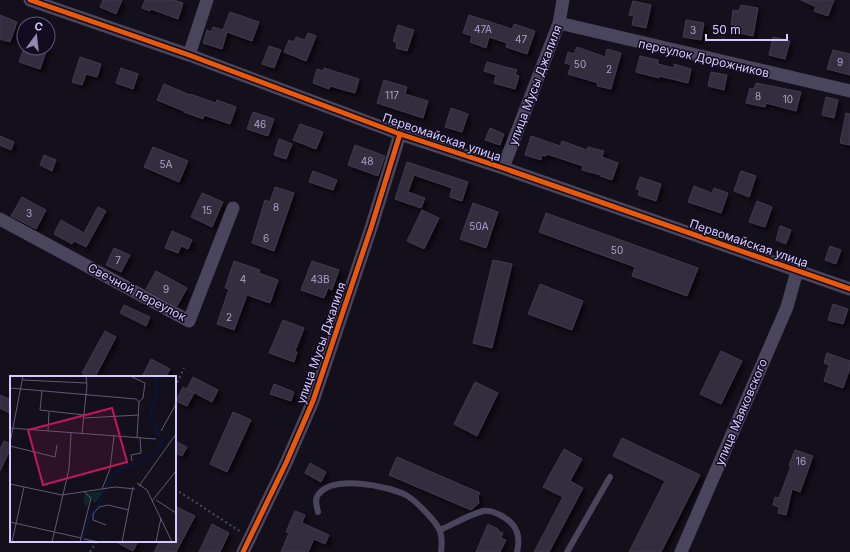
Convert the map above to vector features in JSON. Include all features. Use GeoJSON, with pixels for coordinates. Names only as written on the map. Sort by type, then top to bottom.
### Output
{"type":"FeatureCollection","features":[{"type":"Feature","properties":{"kind":"street","name":"Первомайская улица"},"geometry":{"type":"LineString","coordinates":[[30,0],[189,56],[400,134],[504,168],[850,289]]}},
{"type":"Feature","properties":{"kind":"street"},"geometry":{"type":"LineString","coordinates":[[189,56],[207,0]]}},
{"type":"Feature","properties":{"kind":"street","name":"улица Мусы Джалиля"},"geometry":{"type":"LineString","coordinates":[[504,168],[559,23],[563,0]]}},
{"type":"Feature","properties":{"kind":"street","name":"переулок Дорожников"},"geometry":{"type":"LineString","coordinates":[[559,23],[850,91]]}},
{"type":"Feature","properties":{"kind":"street","name":"улица Мусы Джалиля"},"geometry":{"type":"LineString","coordinates":[[243,552],[286,463],[313,401],[371,228],[400,134]]}},
{"type":"Feature","properties":{"kind":"street","name":"Свечной переулок"},"geometry":{"type":"LineString","coordinates":[[0,219],[189,321],[232,208]]}},
{"type":"Feature","properties":{"kind":"street","name":"улица Маяковского"},"geometry":{"type":"LineString","coordinates":[[681,552],[787,307],[797,271]]}},
{"type":"Feature","properties":{"kind":"lane"},"geometry":{"type":"LineString","coordinates":[[568,552],[610,477]]}},
{"type":"Feature","properties":{"kind":"lane"},"geometry":{"type":"LineString","coordinates":[[318,512],[316,501],[318,495],[325,488],[334,485],[361,484],[384,488],[406,496],[422,508],[440,530],[442,544],[441,552]]}},
{"type":"Feature","properties":{"kind":"lane"},"geometry":{"type":"LineString","coordinates":[[440,530],[484,511],[496,513],[507,519],[515,527],[519,542],[517,552]]}},
{"type":"Feature","properties":{"kind":"path"},"geometry":{"type":"LineString","coordinates":[[176,385],[184,368]]}},
{"type":"Feature","properties":{"kind":"path"},"geometry":{"type":"LineString","coordinates":[[176,490],[250,537]]}},
{"type":"Feature","properties":{"kind":"path"},"geometry":{"type":"LineString","coordinates":[[90,552],[96,542]]}},
{"type":"Feature","properties":{"kind":"building"},"geometry":{"type":"Polygon","coordinates":[[[103,0],[122,0],[116,14],[100,7],[103,0]]]}},
{"type":"Feature","properties":{"kind":"building"},"geometry":{"type":"Polygon","coordinates":[[[145,0],[174,0],[183,3],[178,19],[151,9],[150,11],[142,8],[145,0]]]}},
{"type":"Feature","properties":{"kind":"building"},"geometry":{"type":"Polygon","coordinates":[[[801,0],[834,0],[828,16],[814,11],[816,7],[801,0]]]}},
{"type":"Feature","properties":{"kind":"building"},"geometry":{"type":"Polygon","coordinates":[[[633,1],[651,5],[646,28],[632,25],[634,16],[629,15],[633,1]]]}},
{"type":"Feature","properties":{"kind":"building"},"geometry":{"type":"Polygon","coordinates":[[[741,5],[758,8],[753,36],[735,32],[737,26],[731,25],[733,10],[739,11],[741,5]]]}},
{"type":"Feature","properties":{"kind":"building"},"geometry":{"type":"Polygon","coordinates":[[[230,12],[259,22],[252,41],[227,32],[222,49],[203,43],[207,30],[211,32],[213,27],[223,30],[230,12]]]}},
{"type":"Feature","properties":{"kind":"building"},"geometry":{"type":"Polygon","coordinates":[[[0,15],[16,22],[16,25],[10,42],[0,39],[0,15]]]}},
{"type":"Feature","properties":{"kind":"building"},"geometry":{"type":"Polygon","coordinates":[[[469,15],[512,29],[514,24],[535,31],[527,54],[506,47],[507,43],[489,37],[486,48],[470,42],[472,36],[463,33],[469,15]]]}},
{"type":"Feature","properties":{"kind":"building"},"geometry":{"type":"Polygon","coordinates":[[[686,20],[704,23],[701,40],[683,37],[686,20]]]}},
{"type":"Feature","properties":{"kind":"building"},"geometry":{"type":"Polygon","coordinates":[[[398,25],[414,30],[407,51],[396,48],[397,43],[393,41],[398,25]]]}},
{"type":"Feature","properties":{"kind":"building"},"geometry":{"type":"Polygon","coordinates":[[[308,33],[316,36],[306,61],[284,52],[289,40],[294,42],[296,37],[305,40],[308,33]]]}},
{"type":"Feature","properties":{"kind":"building"},"geometry":{"type":"Polygon","coordinates":[[[773,37],[790,41],[785,59],[769,55],[773,37]]]}},
{"type":"Feature","properties":{"kind":"building"},"geometry":{"type":"Polygon","coordinates":[[[269,46],[281,50],[274,68],[262,64],[269,46]]]}},
{"type":"Feature","properties":{"kind":"building"},"geometry":{"type":"Polygon","coordinates":[[[577,47],[605,57],[607,49],[621,53],[611,89],[597,86],[598,83],[568,74],[571,65],[565,63],[568,52],[574,54],[577,47]]]}},
{"type":"Feature","properties":{"kind":"building"},"geometry":{"type":"Polygon","coordinates":[[[833,50],[850,54],[850,75],[827,69],[833,50]]]}},
{"type":"Feature","properties":{"kind":"building"},"geometry":{"type":"Polygon","coordinates":[[[21,56],[44,56],[40,69],[19,62],[21,56]]]}},
{"type":"Feature","properties":{"kind":"building"},"geometry":{"type":"Polygon","coordinates":[[[640,56],[658,60],[658,64],[674,68],[674,64],[691,69],[688,83],[636,72],[640,56]]]}},
{"type":"Feature","properties":{"kind":"building"},"geometry":{"type":"Polygon","coordinates":[[[80,57],[101,64],[97,77],[86,74],[82,85],[72,82],[80,57]]]}},
{"type":"Feature","properties":{"kind":"building"},"geometry":{"type":"Polygon","coordinates":[[[487,62],[517,70],[515,74],[519,76],[515,89],[494,83],[496,75],[484,71],[487,62]]]}},
{"type":"Feature","properties":{"kind":"building"},"geometry":{"type":"Polygon","coordinates":[[[121,68],[138,74],[133,89],[116,83],[121,68]]]}},
{"type":"Feature","properties":{"kind":"building"},"geometry":{"type":"Polygon","coordinates":[[[324,68],[359,79],[355,93],[330,86],[329,89],[313,83],[317,69],[323,71],[324,68]]]}},
{"type":"Feature","properties":{"kind":"building"},"geometry":{"type":"Polygon","coordinates":[[[711,72],[727,75],[724,90],[708,86],[711,72]]]}},
{"type":"Feature","properties":{"kind":"building"},"geometry":{"type":"Polygon","coordinates":[[[384,80],[407,87],[405,94],[428,101],[423,118],[377,103],[384,80]]]}},
{"type":"Feature","properties":{"kind":"building"},"geometry":{"type":"Polygon","coordinates":[[[756,83],[801,92],[796,111],[766,103],[765,107],[746,103],[750,88],[754,89],[756,83]]]}},
{"type":"Feature","properties":{"kind":"building"},"geometry":{"type":"Polygon","coordinates":[[[164,84],[190,95],[216,103],[217,100],[236,107],[230,124],[204,115],[203,119],[157,100],[164,84]]]}},
{"type":"Feature","properties":{"kind":"building"},"geometry":{"type":"Polygon","coordinates":[[[826,97],[838,100],[834,118],[822,115],[826,97]]]}},
{"type":"Feature","properties":{"kind":"building"},"geometry":{"type":"Polygon","coordinates":[[[451,108],[468,114],[462,132],[445,127],[451,108]]]}},
{"type":"Feature","properties":{"kind":"building"},"geometry":{"type":"Polygon","coordinates":[[[253,112],[274,119],[268,136],[247,129],[253,112]]]}},
{"type":"Feature","properties":{"kind":"building"},"geometry":{"type":"Polygon","coordinates":[[[846,113],[850,114],[850,145],[840,143],[846,113]]]}},
{"type":"Feature","properties":{"kind":"building"},"geometry":{"type":"Polygon","coordinates":[[[300,124],[323,132],[316,149],[293,140],[300,124]]]}},
{"type":"Feature","properties":{"kind":"building"},"geometry":{"type":"Polygon","coordinates":[[[490,128],[504,134],[500,145],[485,140],[490,128]]]}},
{"type":"Feature","properties":{"kind":"building"},"geometry":{"type":"Polygon","coordinates":[[[0,136],[14,142],[11,150],[0,145],[0,136]]]}},
{"type":"Feature","properties":{"kind":"building"},"geometry":{"type":"Polygon","coordinates":[[[531,136],[560,146],[562,141],[587,150],[588,147],[604,151],[602,157],[618,163],[612,180],[600,176],[601,175],[582,170],[583,166],[547,154],[546,156],[542,155],[541,160],[525,155],[531,136]]]}},
{"type":"Feature","properties":{"kind":"building"},"geometry":{"type":"Polygon","coordinates":[[[279,139],[292,144],[286,159],[274,155],[279,139]]]}},
{"type":"Feature","properties":{"kind":"building"},"geometry":{"type":"Polygon","coordinates":[[[355,145],[385,156],[378,176],[348,165],[355,145]]]}},
{"type":"Feature","properties":{"kind":"building"},"geometry":{"type":"Polygon","coordinates":[[[153,147],[188,161],[179,182],[144,167],[153,147]]]}},
{"type":"Feature","properties":{"kind":"building"},"geometry":{"type":"Polygon","coordinates":[[[44,155],[56,160],[52,171],[40,165],[44,155]]]}},
{"type":"Feature","properties":{"kind":"building"},"geometry":{"type":"Polygon","coordinates":[[[407,162],[468,182],[462,201],[450,197],[452,188],[414,175],[408,192],[425,198],[421,208],[395,199],[407,162]]]}},
{"type":"Feature","properties":{"kind":"building"},"geometry":{"type":"Polygon","coordinates":[[[313,171],[337,180],[333,190],[309,182],[313,171]]]}},
{"type":"Feature","properties":{"kind":"building"},"geometry":{"type":"Polygon","coordinates":[[[741,171],[756,176],[749,197],[734,191],[741,171]]]}},
{"type":"Feature","properties":{"kind":"building"},"geometry":{"type":"Polygon","coordinates":[[[640,177],[661,184],[656,201],[638,195],[640,190],[636,189],[640,177]]]}},
{"type":"Feature","properties":{"kind":"building"},"geometry":{"type":"Polygon","coordinates":[[[694,186],[712,193],[714,188],[728,193],[721,213],[688,202],[694,186]]]}},
{"type":"Feature","properties":{"kind":"building"},"geometry":{"type":"Polygon","coordinates":[[[275,187],[294,193],[274,251],[252,243],[265,200],[270,202],[275,187]]]}},
{"type":"Feature","properties":{"kind":"building"},"geometry":{"type":"Polygon","coordinates":[[[202,193],[223,202],[212,227],[191,217],[202,193]]]}},
{"type":"Feature","properties":{"kind":"building"},"geometry":{"type":"Polygon","coordinates":[[[22,197],[46,210],[36,229],[11,216],[22,197]]]}},
{"type":"Feature","properties":{"kind":"building"},"geometry":{"type":"Polygon","coordinates":[[[757,201],[772,207],[765,227],[749,222],[757,201]]]}},
{"type":"Feature","properties":{"kind":"building"},"geometry":{"type":"Polygon","coordinates":[[[473,203],[498,212],[486,248],[460,239],[473,203]]]}},
{"type":"Feature","properties":{"kind":"building"},"geometry":{"type":"Polygon","coordinates":[[[98,207],[106,211],[86,247],[74,241],[72,244],[54,234],[61,220],[84,233],[98,207]]]}},
{"type":"Feature","properties":{"kind":"building"},"geometry":{"type":"Polygon","coordinates":[[[422,210],[439,218],[424,249],[407,241],[422,210]]]}},
{"type":"Feature","properties":{"kind":"building"},"geometry":{"type":"Polygon","coordinates":[[[546,213],[698,268],[687,296],[632,276],[635,267],[539,232],[546,213]]]}},
{"type":"Feature","properties":{"kind":"building"},"geometry":{"type":"Polygon","coordinates":[[[780,226],[791,230],[786,244],[776,240],[780,226]]]}},
{"type":"Feature","properties":{"kind":"building"},"geometry":{"type":"Polygon","coordinates":[[[172,231],[192,240],[188,249],[181,246],[178,253],[165,248],[172,231]]]}},
{"type":"Feature","properties":{"kind":"building"},"geometry":{"type":"Polygon","coordinates":[[[830,246],[841,250],[836,264],[825,260],[830,246]]]}},
{"type":"Feature","properties":{"kind":"building"},"geometry":{"type":"Polygon","coordinates":[[[114,248],[130,255],[121,272],[106,265],[114,248]]]}},
{"type":"Feature","properties":{"kind":"building"},"geometry":{"type":"Polygon","coordinates":[[[493,260],[512,264],[492,348],[473,343],[493,260]]]}},
{"type":"Feature","properties":{"kind":"building"},"geometry":{"type":"Polygon","coordinates":[[[234,261],[260,270],[259,273],[278,280],[270,303],[247,295],[234,330],[217,324],[229,289],[225,288],[234,261]]]}},
{"type":"Feature","properties":{"kind":"building"},"geometry":{"type":"Polygon","coordinates":[[[312,261],[339,270],[332,290],[328,288],[324,298],[301,290],[312,261]]]}},
{"type":"Feature","properties":{"kind":"building"},"geometry":{"type":"Polygon","coordinates":[[[156,271],[187,288],[177,306],[146,289],[156,271]]]}},
{"type":"Feature","properties":{"kind":"building"},"geometry":{"type":"Polygon","coordinates":[[[540,284],[583,301],[572,330],[528,314],[540,284]]]}},
{"type":"Feature","properties":{"kind":"building"},"geometry":{"type":"Polygon","coordinates":[[[833,304],[848,309],[843,324],[828,320],[833,304]]]}},
{"type":"Feature","properties":{"kind":"building"},"geometry":{"type":"Polygon","coordinates":[[[124,305],[150,317],[146,326],[120,313],[124,305]]]}},
{"type":"Feature","properties":{"kind":"building"},"geometry":{"type":"Polygon","coordinates":[[[283,320],[304,328],[295,351],[297,352],[294,362],[269,353],[283,320]]]}},
{"type":"Feature","properties":{"kind":"building"},"geometry":{"type":"Polygon","coordinates":[[[105,331],[116,337],[96,376],[87,376],[82,373],[105,331]]]}},
{"type":"Feature","properties":{"kind":"building"},"geometry":{"type":"Polygon","coordinates":[[[721,351],[742,361],[721,404],[700,394],[721,351]]]}},
{"type":"Feature","properties":{"kind":"building"},"geometry":{"type":"Polygon","coordinates":[[[827,353],[850,361],[850,368],[843,388],[824,381],[829,365],[824,363],[827,353]]]}},
{"type":"Feature","properties":{"kind":"building"},"geometry":{"type":"Polygon","coordinates":[[[151,359],[170,369],[166,376],[142,376],[151,359]]]}},
{"type":"Feature","properties":{"kind":"building"},"geometry":{"type":"Polygon","coordinates":[[[193,377],[218,390],[212,402],[187,389],[193,377]]]}},
{"type":"Feature","properties":{"kind":"building"},"geometry":{"type":"Polygon","coordinates":[[[475,382],[498,393],[477,436],[454,424],[475,382]]]}},
{"type":"Feature","properties":{"kind":"building"},"geometry":{"type":"Polygon","coordinates":[[[274,384],[294,392],[291,401],[270,394],[274,384]]]}},
{"type":"Feature","properties":{"kind":"building"},"geometry":{"type":"Polygon","coordinates":[[[183,387],[194,393],[187,406],[176,401],[183,387]]]}},
{"type":"Feature","properties":{"kind":"building"},"geometry":{"type":"Polygon","coordinates":[[[0,395],[10,400],[10,413],[0,408],[0,395]]]}},
{"type":"Feature","properties":{"kind":"building"},"geometry":{"type":"Polygon","coordinates":[[[233,412],[251,420],[227,472],[210,464],[233,412]]]}},
{"type":"Feature","properties":{"kind":"building"},"geometry":{"type":"Polygon","coordinates":[[[622,438],[700,475],[661,552],[629,552],[665,481],[613,456],[622,438]]]}},
{"type":"Feature","properties":{"kind":"building"},"geometry":{"type":"Polygon","coordinates":[[[4,441],[10,444],[10,450],[0,471],[0,449],[4,441]]]}},
{"type":"Feature","properties":{"kind":"building"},"geometry":{"type":"Polygon","coordinates":[[[176,442],[187,447],[182,456],[176,453],[176,442]]]}},
{"type":"Feature","properties":{"kind":"building"},"geometry":{"type":"Polygon","coordinates":[[[564,449],[582,459],[570,481],[583,488],[549,552],[534,552],[563,497],[543,487],[564,449]]]}},
{"type":"Feature","properties":{"kind":"building"},"geometry":{"type":"Polygon","coordinates":[[[795,450],[813,456],[800,492],[792,489],[786,515],[778,513],[779,507],[773,505],[775,497],[779,498],[791,466],[789,466],[795,450]]]}},
{"type":"Feature","properties":{"kind":"building"},"geometry":{"type":"Polygon","coordinates":[[[397,457],[480,493],[478,496],[479,503],[471,510],[389,475],[397,457]]]}},
{"type":"Feature","properties":{"kind":"building"},"geometry":{"type":"Polygon","coordinates":[[[310,463],[326,472],[321,482],[305,473],[310,463]]]}},
{"type":"Feature","properties":{"kind":"building"},"geometry":{"type":"Polygon","coordinates":[[[176,506],[195,516],[176,552],[154,552],[159,542],[176,542],[176,506]]]}},
{"type":"Feature","properties":{"kind":"building"},"geometry":{"type":"Polygon","coordinates":[[[295,511],[305,515],[302,523],[329,535],[325,544],[314,539],[308,552],[281,552],[289,533],[286,532],[295,511]]]}},
{"type":"Feature","properties":{"kind":"building"},"geometry":{"type":"Polygon","coordinates":[[[212,524],[229,533],[220,552],[199,552],[212,524]]]}},
{"type":"Feature","properties":{"kind":"building"},"geometry":{"type":"Polygon","coordinates":[[[488,524],[503,533],[501,538],[506,540],[500,552],[476,552],[488,524]]]}},
{"type":"Feature","properties":{"kind":"building"},"geometry":{"type":"Polygon","coordinates":[[[116,542],[138,542],[133,551],[116,542]]]}},
{"type":"Feature","properties":{"kind":"cycle path"},"geometry":{"type":"LineString","coordinates":[[30,0],[189,55],[400,134],[503,168],[850,289]]}},
{"type":"Feature","properties":{"kind":"cycle path"},"geometry":{"type":"LineString","coordinates":[[243,552],[286,463],[313,401],[371,228],[400,134]]}}]}
